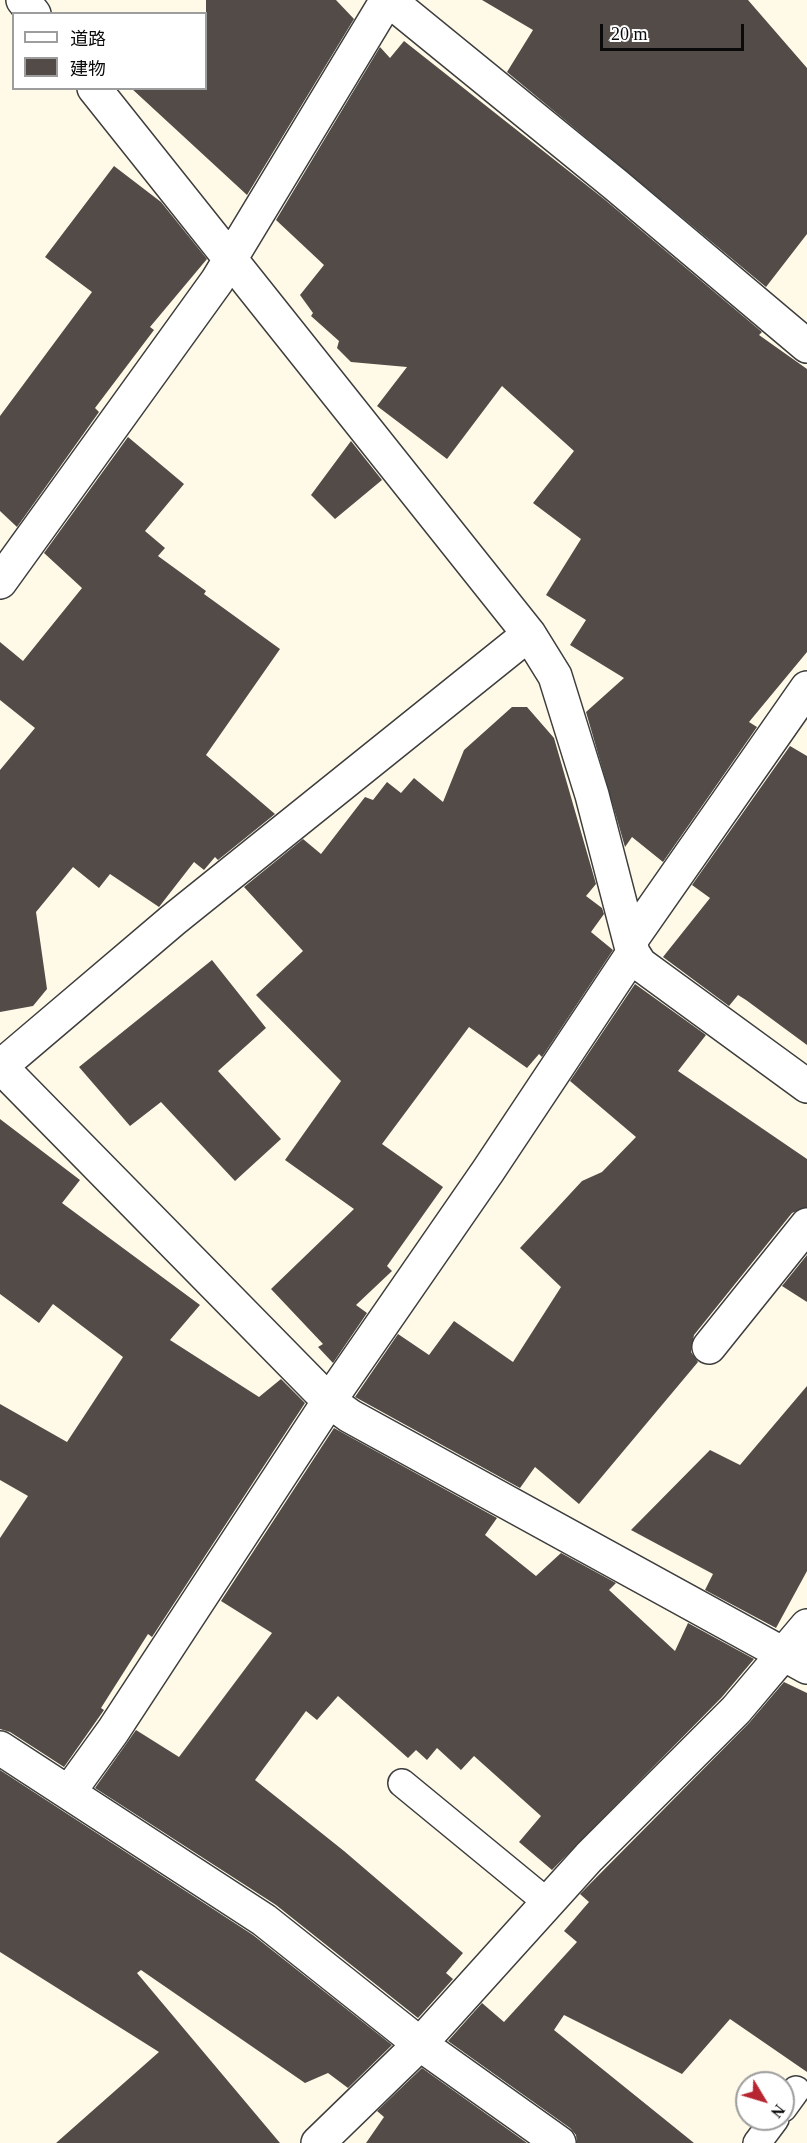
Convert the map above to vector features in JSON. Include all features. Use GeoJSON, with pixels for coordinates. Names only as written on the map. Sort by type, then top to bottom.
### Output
{"type":"FeatureCollection","features":[{"type":"Feature","properties":{"kind":"street"},"geometry":{"type":"LineString","coordinates":[[23,0],[32,12]]}},
{"type":"Feature","properties":{"kind":"street"},"geometry":{"type":"LineString","coordinates":[[0,582],[230,261],[388,0],[616,185],[807,346]]}},
{"type":"Feature","properties":{"kind":"street"},"geometry":{"type":"LineString","coordinates":[[96,90],[529,634],[555,676],[592,795],[632,946],[640,964],[807,1086]]}},
{"type":"Feature","properties":{"kind":"street"},"geometry":{"type":"LineString","coordinates":[[529,634],[182,913],[0,1066],[329,1401],[350,1416],[795,1660]]}},
{"type":"Feature","properties":{"kind":"street"},"geometry":{"type":"LineString","coordinates":[[69,1792],[177,1635],[329,1401],[488,1171],[632,946],[807,688]]}},
{"type":"Feature","properties":{"kind":"street"},"geometry":{"type":"LineString","coordinates":[[710,1347],[807,1225]]}},
{"type":"Feature","properties":{"kind":"street"},"geometry":{"type":"LineString","coordinates":[[318,2143],[420,2044],[548,1903],[736,1710],[795,1660],[807,1626]]}},
{"type":"Feature","properties":{"kind":"street"},"geometry":{"type":"LineString","coordinates":[[0,1748],[278,1929],[420,2044],[559,2143]]}},
{"type":"Feature","properties":{"kind":"lane"},"geometry":{"type":"LineString","coordinates":[[402,1783],[548,1903]]}},
{"type":"Feature","properties":{"kind":"building"},"geometry":{"type":"Polygon","coordinates":[[[206,0],[336,0],[354,19],[247,195],[133,90],[207,90],[206,0]]]}},
{"type":"Feature","properties":{"kind":"building"},"geometry":{"type":"Polygon","coordinates":[[[482,0],[748,0],[807,68],[807,234],[766,287],[507,72],[533,30],[482,0]]]}},
{"type":"Feature","properties":{"kind":"building"},"geometry":{"type":"Polygon","coordinates":[[[404,41],[604,199],[762,332],[759,335],[807,369],[807,652],[749,722],[757,727],[663,862],[632,837],[625,847],[586,712],[624,678],[570,645],[586,620],[546,595],[581,539],[533,503],[574,451],[502,386],[447,459],[377,406],[407,367],[351,362],[337,348],[339,341],[311,316],[313,313],[300,295],[324,265],[276,220],[380,47],[390,58],[404,41]]]}},
{"type":"Feature","properties":{"kind":"building"},"geometry":{"type":"Polygon","coordinates":[[[114,166],[161,202],[207,259],[150,327],[154,330],[95,408],[99,412],[17,527],[0,511],[0,416],[92,292],[45,257],[114,166]]]}},
{"type":"Feature","properties":{"kind":"building"},"geometry":{"type":"Polygon","coordinates":[[[128,437],[184,484],[145,531],[165,548],[158,556],[206,591],[204,594],[280,649],[206,755],[275,814],[218,860],[215,857],[204,870],[194,862],[159,907],[110,874],[99,888],[73,867],[36,912],[47,989],[33,1006],[0,1012],[0,770],[35,728],[0,700],[0,642],[23,661],[82,588],[44,553],[128,437]]]}},
{"type":"Feature","properties":{"kind":"building"},"geometry":{"type":"Polygon","coordinates":[[[351,441],[382,480],[335,519],[311,495],[351,441]]]}},
{"type":"Feature","properties":{"kind":"building"},"geometry":{"type":"Polygon","coordinates":[[[512,707],[527,707],[554,738],[596,884],[586,896],[602,908],[604,914],[591,932],[613,950],[542,1057],[539,1054],[527,1068],[469,1027],[382,1144],[443,1187],[387,1266],[392,1271],[356,1305],[367,1313],[333,1363],[318,1347],[323,1344],[271,1289],[354,1209],[285,1160],[341,1081],[256,995],[303,951],[244,887],[303,839],[321,854],[365,797],[373,800],[387,782],[401,793],[414,778],[443,802],[464,750],[512,707]]]}},
{"type":"Feature","properties":{"kind":"building"},"geometry":{"type":"Polygon","coordinates":[[[790,746],[807,756],[807,1045],[738,995],[729,1006],[663,957],[710,898],[692,885],[790,746]]]}},
{"type":"Feature","properties":{"kind":"building"},"geometry":{"type":"Polygon","coordinates":[[[212,960],[266,1028],[218,1071],[281,1139],[235,1181],[161,1102],[130,1126],[79,1067],[212,960]]]}},
{"type":"Feature","properties":{"kind":"building"},"geometry":{"type":"Polygon","coordinates":[[[635,984],[706,1035],[678,1071],[807,1159],[807,1207],[792,1213],[694,1335],[691,1352],[698,1362],[579,1504],[535,1467],[520,1488],[355,1397],[398,1334],[429,1355],[454,1321],[513,1362],[561,1287],[520,1248],[582,1181],[602,1172],[636,1137],[570,1081],[635,984]]]}},
{"type":"Feature","properties":{"kind":"building"},"geometry":{"type":"Polygon","coordinates":[[[0,1119],[80,1180],[62,1203],[200,1305],[170,1340],[259,1397],[281,1379],[305,1403],[152,1637],[148,1634],[101,1708],[104,1710],[64,1767],[10,1732],[0,1729],[0,1538],[28,1496],[0,1480],[0,1404],[67,1442],[123,1357],[53,1304],[39,1323],[0,1294],[0,1119]]]}},
{"type":"Feature","properties":{"kind":"building"},"geometry":{"type":"Polygon","coordinates":[[[807,1255],[807,1302],[782,1286],[807,1255]]]}},
{"type":"Feature","properties":{"kind":"building"},"geometry":{"type":"Polygon","coordinates":[[[807,1386],[807,1571],[776,1628],[705,1590],[713,1574],[631,1530],[710,1450],[740,1465],[807,1386]]]}},
{"type":"Feature","properties":{"kind":"building"},"geometry":{"type":"Polygon","coordinates":[[[334,1428],[497,1518],[485,1535],[536,1576],[561,1553],[616,1583],[609,1590],[675,1651],[688,1623],[754,1659],[722,1697],[552,1870],[519,1842],[541,1816],[474,1756],[461,1770],[437,1748],[427,1760],[416,1750],[408,1758],[338,1696],[317,1720],[306,1711],[255,1780],[344,1851],[463,1953],[446,1973],[453,1979],[418,2018],[276,1905],[95,1788],[136,1730],[179,1757],[272,1633],[221,1601],[334,1428]]]}},
{"type":"Feature","properties":{"kind":"building"},"geometry":{"type":"Polygon","coordinates":[[[784,1682],[807,1693],[807,2072],[730,2019],[682,2074],[564,2015],[554,2030],[694,2143],[577,2143],[576,2135],[570,2128],[448,2041],[482,2003],[504,2022],[577,1942],[564,1931],[589,1902],[580,1894],[749,1723],[784,1682]]]}},
{"type":"Feature","properties":{"kind":"building"},"geometry":{"type":"Polygon","coordinates":[[[0,1770],[253,1935],[392,2045],[348,2088],[328,2073],[305,2083],[141,1970],[137,1973],[280,2143],[56,2143],[159,2052],[0,1952],[0,1770]]]}},
{"type":"Feature","properties":{"kind":"building"},"geometry":{"type":"Polygon","coordinates":[[[422,2068],[527,2143],[366,2143],[384,2117],[377,2111],[422,2068]]]}}]}
